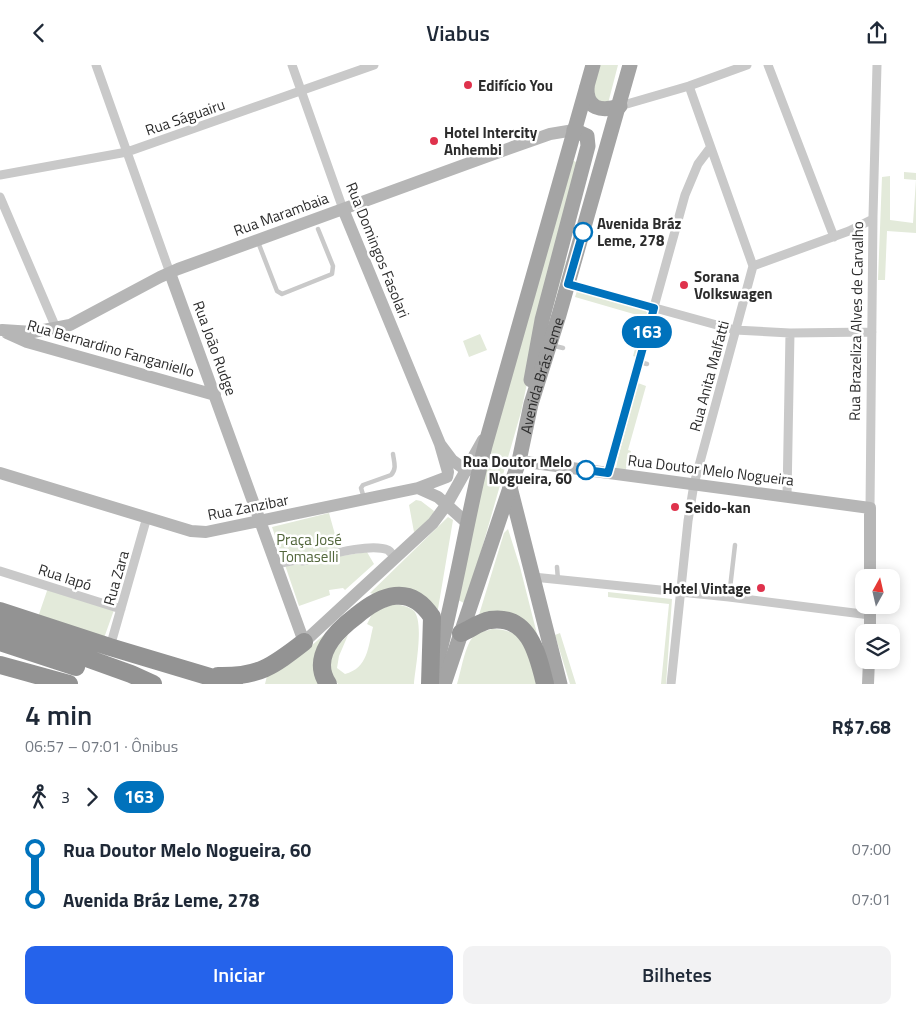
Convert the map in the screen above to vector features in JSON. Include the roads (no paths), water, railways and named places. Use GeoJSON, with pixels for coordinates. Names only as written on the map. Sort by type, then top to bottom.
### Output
{"type":"FeatureCollection","features":[{"type":"Feature","properties":{"kind":"highway"},"geometry":{"type":"LineString","coordinates":[[328,684],[322,669],[327,646],[332,638],[370,604],[383,597],[396,595],[408,597],[418,602],[427,609],[432,617],[430,684]]}},
{"type":"Feature","properties":{"kind":"highway"},"geometry":{"type":"LineString","coordinates":[[0,611],[110,647],[234,684]]}},
{"type":"Feature","properties":{"kind":"highway"},"geometry":{"type":"LineString","coordinates":[[461,633],[468,631],[481,622],[492,620],[504,620],[521,628],[534,644],[545,684]]}},
{"type":"Feature","properties":{"kind":"highway"},"geometry":{"type":"LineString","coordinates":[[0,627],[153,684]]}},
{"type":"Feature","properties":{"kind":"highway"},"geometry":{"type":"LineString","coordinates":[[0,642],[132,684]]}},
{"type":"Feature","properties":{"kind":"highway"},"geometry":{"type":"LineString","coordinates":[[203,675],[240,675],[260,671],[282,660],[304,642]]}},
{"type":"Feature","properties":{"kind":"highway"},"geometry":{"type":"LineString","coordinates":[[0,657],[28,667],[50,678]]}},
{"type":"Feature","properties":{"kind":"highway"},"geometry":{"type":"LineString","coordinates":[[0,665],[69,684]]}},
{"type":"Feature","properties":{"kind":"main road"},"geometry":{"type":"LineString","coordinates":[[430,684],[450,613],[467,523],[491,422],[593,65]]}},
{"type":"Feature","properties":{"kind":"main road","name":"Avenida Brás Leme"},"geometry":{"type":"LineString","coordinates":[[444,684],[519,461],[531,404],[556,346],[568,284],[620,106],[630,65]]}},
{"type":"Feature","properties":{"kind":"main road"},"geometry":{"type":"LineString","coordinates":[[588,83],[588,98],[593,105],[609,109],[620,106]]}},
{"type":"Feature","properties":{"kind":"main road"},"geometry":{"type":"LineString","coordinates":[[531,404],[531,379],[542,320],[588,146],[587,136],[574,130]]}},
{"type":"Feature","properties":{"kind":"main road"},"geometry":{"type":"LineString","coordinates":[[510,486],[545,616],[560,684]]}},
{"type":"Feature","properties":{"kind":"street","name":"Rua João Rudge"},"geometry":{"type":"LineString","coordinates":[[96,65],[304,642]]}},
{"type":"Feature","properties":{"kind":"street","name":"Rua Domingos Fasolari"},"geometry":{"type":"LineString","coordinates":[[292,65],[343,209],[440,445],[448,469],[447,477],[443,479]]}},
{"type":"Feature","properties":{"kind":"street","name":"Rua Ságuairu"},"geometry":{"type":"LineString","coordinates":[[0,175],[128,152],[374,65]]}},
{"type":"Feature","properties":{"kind":"street"},"geometry":{"type":"LineString","coordinates":[[620,106],[747,65]]}},
{"type":"Feature","properties":{"kind":"street"},"geometry":{"type":"LineString","coordinates":[[768,65],[834,237]]}},
{"type":"Feature","properties":{"kind":"street","name":"Rua Brazeliza Alves de Carvalho"},"geometry":{"type":"LineString","coordinates":[[870,569],[873,219],[877,65]]}},
{"type":"Feature","properties":{"kind":"street"},"geometry":{"type":"LineString","coordinates":[[689,85],[753,266],[834,237],[873,219]]}},
{"type":"Feature","properties":{"kind":"street","name":"Rua Marambaia"},"geometry":{"type":"LineString","coordinates":[[1,330],[33,332],[70,325],[170,273],[259,244],[469,157],[527,138],[574,130]]}},
{"type":"Feature","properties":{"kind":"street"},"geometry":{"type":"LineString","coordinates":[[608,473],[643,363],[654,308],[687,189],[698,164],[710,147]]}},
{"type":"Feature","properties":{"kind":"street"},"geometry":{"type":"LineString","coordinates":[[0,197],[56,329],[52,334],[36,344]]}},
{"type":"Feature","properties":{"kind":"street","name":"Rua Anita Malfatti"},"geometry":{"type":"LineString","coordinates":[[671,684],[680,591],[694,484],[753,266]]}},
{"type":"Feature","properties":{"kind":"street"},"geometry":{"type":"LineString","coordinates":[[568,284],[735,330],[790,333],[872,332]]}},
{"type":"Feature","properties":{"kind":"street","name":"Rua Bernardino Fanganiello"},"geometry":{"type":"LineString","coordinates":[[1,330],[12,337],[215,395]]}},
{"type":"Feature","properties":{"kind":"street"},"geometry":{"type":"LineString","coordinates":[[787,496],[790,333]]}},
{"type":"Feature","properties":{"kind":"street"},"geometry":{"type":"LineString","coordinates":[[304,642],[433,523],[467,471],[491,422]]}},
{"type":"Feature","properties":{"kind":"street","name":"Rua Domingos Fasolari"},"geometry":{"type":"LineString","coordinates":[[440,445],[452,460],[467,471]]}},
{"type":"Feature","properties":{"kind":"street","name":"Rua Doutor Melo Nogueira"},"geometry":{"type":"LineString","coordinates":[[519,461],[608,473],[654,476],[694,484],[870,508]]}},
{"type":"Feature","properties":{"kind":"street","name":"Rua Zanzibar"},"geometry":{"type":"LineString","coordinates":[[0,473],[199,532],[418,488],[443,479]]}},
{"type":"Feature","properties":{"kind":"street"},"geometry":{"type":"LineString","coordinates":[[418,488],[431,492],[467,523]]}},
{"type":"Feature","properties":{"kind":"street","name":"Rua Zara"},"geometry":{"type":"LineString","coordinates":[[110,647],[148,517]]}},
{"type":"Feature","properties":{"kind":"street"},"geometry":{"type":"LineString","coordinates":[[302,561],[369,548],[390,550],[396,559]]}},
{"type":"Feature","properties":{"kind":"street","name":"Rua Iapó"},"geometry":{"type":"LineString","coordinates":[[0,571],[121,609]]}},
{"type":"Feature","properties":{"kind":"street"},"geometry":{"type":"LineString","coordinates":[[533,577],[855,609]]}},
{"type":"Feature","properties":{"kind":"street"},"geometry":{"type":"LineString","coordinates":[[868,684],[869,669]]}},
{"type":"Feature","properties":{"kind":"lane"},"geometry":{"type":"LineString","coordinates":[[259,244],[277,291],[282,294],[332,274],[334,270],[318,229]]}},
{"type":"Feature","properties":{"kind":"lane"},"geometry":{"type":"LineString","coordinates":[[364,499],[361,488],[363,485],[391,475],[394,472],[393,455]]}},
{"type":"Feature","properties":{"kind":"lane"},"geometry":{"type":"LineString","coordinates":[[729,597],[735,545]]}},
{"type":"Feature","properties":{"kind":"lane"},"geometry":{"type":"LineString","coordinates":[[276,567],[302,561]]}},
{"type":"Feature","properties":{"kind":"lane"},"geometry":{"type":"LineString","coordinates":[[557,567],[558,580]]}},
{"type":"Feature","properties":{"kind":"place","name":"Edifício You"},"geometry":{"type":"Point","coordinates":[468,85]}},
{"type":"Feature","properties":{"kind":"place","name":"Hotel Intercity Anhembi"},"geometry":{"type":"Point","coordinates":[434,141]}},
{"type":"Feature","properties":{"kind":"place","name":"Avenida Bráz Leme, 278"},"geometry":{"type":"Point","coordinates":[583,232]}},
{"type":"Feature","properties":{"kind":"place","name":"Sorana Volkswagen"},"geometry":{"type":"Point","coordinates":[684,285]}},
{"type":"Feature","properties":{"kind":"place","name":"Rua Doutor Melo Nogueira, 60"},"geometry":{"type":"Point","coordinates":[586,470]}},
{"type":"Feature","properties":{"kind":"place","name":"Seido-kan"},"geometry":{"type":"Point","coordinates":[675,507]}},
{"type":"Feature","properties":{"kind":"place","name":"Hotel Vintage"},"geometry":{"type":"Point","coordinates":[761,588]}},
{"type":"Feature","properties":{"kind":"park label","name":"Praça José Tomaselli"},"geometry":{"type":"Point","coordinates":[309,548]}}]}
